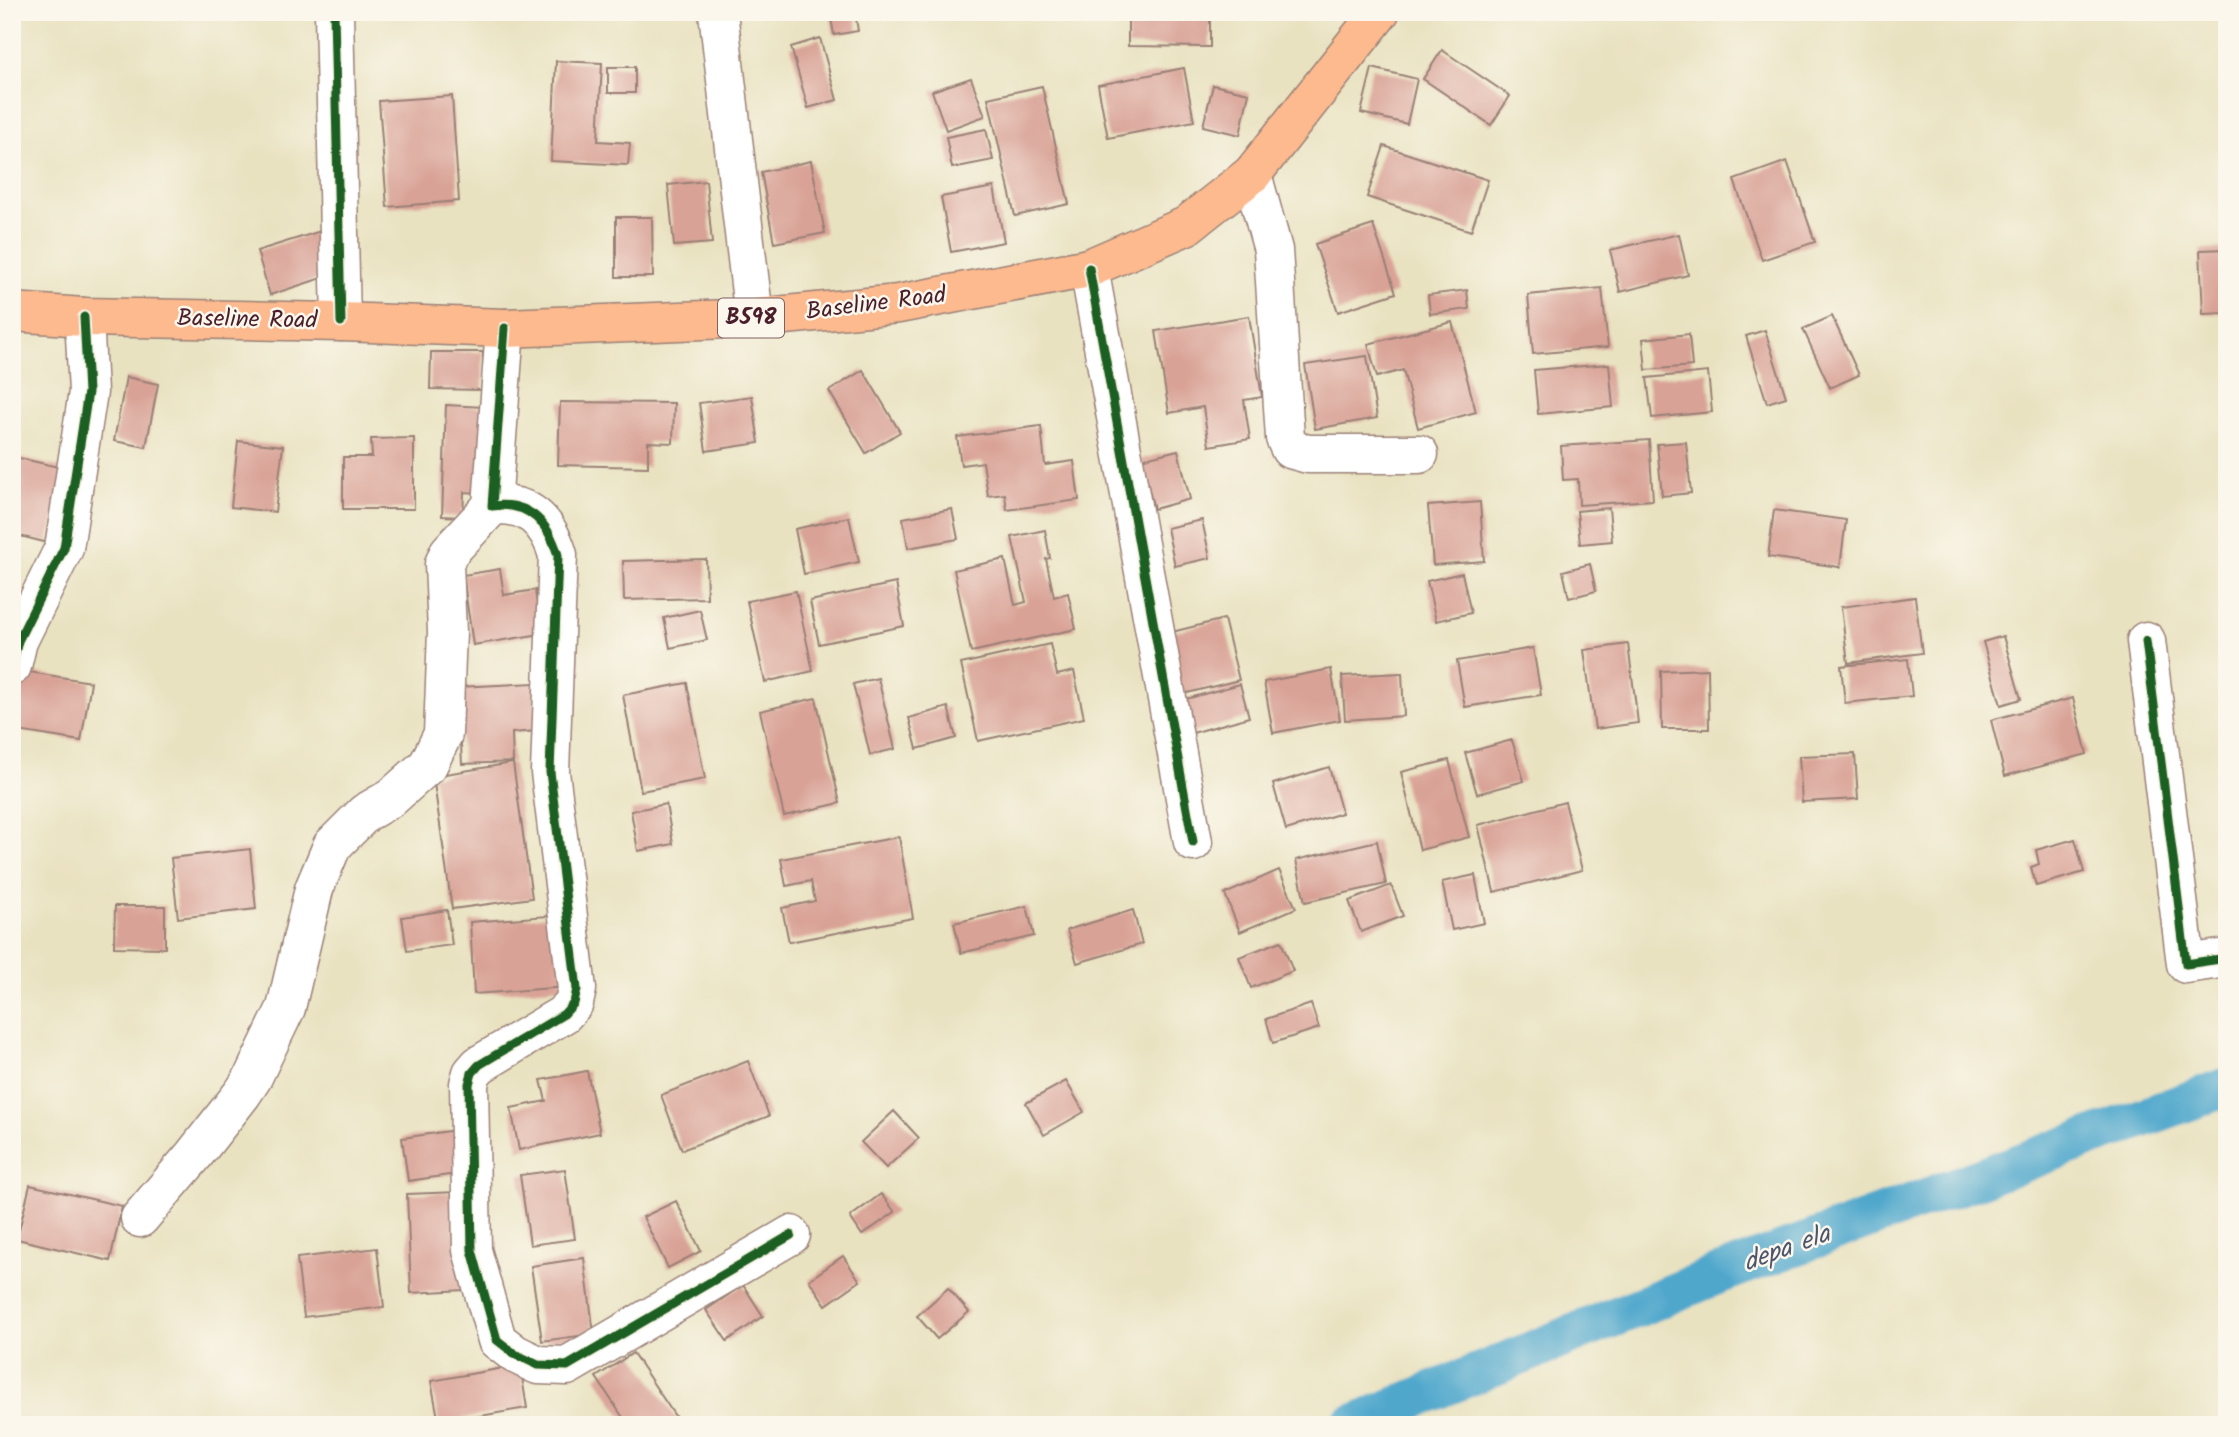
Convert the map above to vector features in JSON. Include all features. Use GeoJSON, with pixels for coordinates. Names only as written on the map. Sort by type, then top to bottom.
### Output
{"type":"FeatureCollection","features":[{"type":"Feature","properties":{"kind":"main road","name":"Baseline Road"},"geometry":{"type":"LineString","coordinates":[[12,312],[84,317],[505,328],[754,318],[898,304],[1089,268],[1186,226],[1252,174],[1380,12]]}},
{"type":"Feature","properties":{"kind":"street"},"geometry":{"type":"LineString","coordinates":[[334,12],[341,322]]}},
{"type":"Feature","properties":{"kind":"street"},"geometry":{"type":"LineString","coordinates":[[718,12],[754,318]]}},
{"type":"Feature","properties":{"kind":"street"},"geometry":{"type":"LineString","coordinates":[[1252,174],[1273,250],[1285,438],[1290,449],[1308,454],[1419,454]]}},
{"type":"Feature","properties":{"kind":"street"},"geometry":{"type":"LineString","coordinates":[[1089,268],[1193,842]]}},
{"type":"Feature","properties":{"kind":"street"},"geometry":{"type":"LineString","coordinates":[[12,666],[18,640],[64,548],[88,392],[84,317]]}},
{"type":"Feature","properties":{"kind":"street"},"geometry":{"type":"LineString","coordinates":[[140,1218],[194,1155],[252,1079],[286,1008],[314,889],[332,846],[365,813],[391,798],[428,765],[443,734],[447,632],[444,564],[449,552],[492,506],[505,328]]}},
{"type":"Feature","properties":{"kind":"street"},"geometry":{"type":"LineString","coordinates":[[492,506],[507,504],[525,509],[539,520],[552,537],[558,555],[551,772],[577,989],[574,1003],[564,1014],[479,1065],[472,1073],[469,1084],[472,1250],[497,1340],[515,1354],[538,1365],[567,1366],[791,1235]]}},
{"type":"Feature","properties":{"kind":"street"},"geometry":{"type":"LineString","coordinates":[[2146,642],[2186,964],[2227,958]]}},
{"type":"Feature","properties":{"kind":"building"},"geometry":{"type":"Polygon","coordinates":[[[830,12],[855,12],[858,31],[834,35],[830,12]]]}},
{"type":"Feature","properties":{"kind":"building"},"geometry":{"type":"Polygon","coordinates":[[[1128,12],[1210,12],[1210,47],[1128,46],[1128,12]]]}},
{"type":"Feature","properties":{"kind":"building"},"geometry":{"type":"Polygon","coordinates":[[[820,38],[837,100],[808,108],[791,47],[820,38]]]}},
{"type":"Feature","properties":{"kind":"building"},"geometry":{"type":"Polygon","coordinates":[[[1442,50],[1510,96],[1491,125],[1423,79],[1442,50]]]}},
{"type":"Feature","properties":{"kind":"building"},"geometry":{"type":"Polygon","coordinates":[[[556,61],[602,63],[598,141],[630,143],[628,165],[551,161],[556,61]]]}},
{"type":"Feature","properties":{"kind":"building"},"geometry":{"type":"Polygon","coordinates":[[[608,67],[635,67],[635,93],[608,93],[608,67]]]}},
{"type":"Feature","properties":{"kind":"building"},"geometry":{"type":"Polygon","coordinates":[[[1184,68],[1194,121],[1108,138],[1098,85],[1184,68]]]}},
{"type":"Feature","properties":{"kind":"building"},"geometry":{"type":"Polygon","coordinates":[[[1372,68],[1417,79],[1407,124],[1361,113],[1372,68]]]}},
{"type":"Feature","properties":{"kind":"building"},"geometry":{"type":"Polygon","coordinates":[[[971,78],[985,116],[946,130],[932,91],[971,78]]]}},
{"type":"Feature","properties":{"kind":"building"},"geometry":{"type":"Polygon","coordinates":[[[1213,85],[1249,93],[1240,135],[1203,126],[1213,85]]]}},
{"type":"Feature","properties":{"kind":"building"},"geometry":{"type":"Polygon","coordinates":[[[1042,86],[1069,204],[1015,216],[988,98],[1042,86]]]}},
{"type":"Feature","properties":{"kind":"building"},"geometry":{"type":"Polygon","coordinates":[[[452,96],[459,201],[387,207],[379,101],[452,96]]]}},
{"type":"Feature","properties":{"kind":"building"},"geometry":{"type":"Polygon","coordinates":[[[986,129],[993,160],[952,168],[946,137],[986,129]]]}},
{"type":"Feature","properties":{"kind":"building"},"geometry":{"type":"Polygon","coordinates":[[[1384,146],[1488,180],[1471,231],[1367,197],[1384,146]]]}},
{"type":"Feature","properties":{"kind":"building"},"geometry":{"type":"Polygon","coordinates":[[[811,161],[825,233],[774,243],[761,172],[811,161]]]}},
{"type":"Feature","properties":{"kind":"building"},"geometry":{"type":"Polygon","coordinates":[[[1787,161],[1815,242],[1762,260],[1734,180],[1787,161]]]}},
{"type":"Feature","properties":{"kind":"building"},"geometry":{"type":"Polygon","coordinates":[[[706,181],[712,243],[674,246],[668,185],[706,181]]]}},
{"type":"Feature","properties":{"kind":"building"},"geometry":{"type":"Polygon","coordinates":[[[994,187],[1004,242],[951,252],[941,197],[994,187]]]}},
{"type":"Feature","properties":{"kind":"building"},"geometry":{"type":"Polygon","coordinates":[[[616,217],[652,217],[653,277],[616,277],[616,217]]]}},
{"type":"Feature","properties":{"kind":"building"},"geometry":{"type":"Polygon","coordinates":[[[1373,225],[1396,293],[1338,312],[1315,244],[1373,225]]]}},
{"type":"Feature","properties":{"kind":"building"},"geometry":{"type":"Polygon","coordinates":[[[324,230],[337,273],[270,295],[257,251],[324,230]]]}},
{"type":"Feature","properties":{"kind":"building"},"geometry":{"type":"Polygon","coordinates":[[[1679,234],[1688,275],[1620,292],[1610,250],[1679,234]]]}},
{"type":"Feature","properties":{"kind":"building"},"geometry":{"type":"Polygon","coordinates":[[[2227,249],[2227,313],[2203,314],[2200,250],[2227,249]]]}},
{"type":"Feature","properties":{"kind":"building"},"geometry":{"type":"Polygon","coordinates":[[[1602,288],[1608,347],[1533,354],[1528,295],[1602,288]]]}},
{"type":"Feature","properties":{"kind":"building"},"geometry":{"type":"Polygon","coordinates":[[[1467,290],[1469,309],[1430,314],[1428,295],[1467,290]]]}},
{"type":"Feature","properties":{"kind":"building"},"geometry":{"type":"Polygon","coordinates":[[[1249,316],[1262,397],[1244,400],[1250,439],[1209,446],[1203,407],[1169,413],[1156,331],[1249,316]]]}},
{"type":"Feature","properties":{"kind":"building"},"geometry":{"type":"Polygon","coordinates":[[[1832,316],[1859,375],[1830,388],[1803,329],[1832,316]]]}},
{"type":"Feature","properties":{"kind":"building"},"geometry":{"type":"Polygon","coordinates":[[[1452,322],[1476,412],[1418,428],[1403,370],[1377,377],[1368,344],[1452,322]]]}},
{"type":"Feature","properties":{"kind":"building"},"geometry":{"type":"Polygon","coordinates":[[[1765,330],[1786,397],[1767,403],[1746,336],[1765,330]]]}},
{"type":"Feature","properties":{"kind":"building"},"geometry":{"type":"Polygon","coordinates":[[[1689,334],[1692,366],[1646,370],[1643,339],[1689,334]]]}},
{"type":"Feature","properties":{"kind":"building"},"geometry":{"type":"Polygon","coordinates":[[[431,352],[483,352],[483,390],[430,389],[431,352]]]}},
{"type":"Feature","properties":{"kind":"building"},"geometry":{"type":"Polygon","coordinates":[[[1367,356],[1377,418],[1315,429],[1305,365],[1367,356]]]}},
{"type":"Feature","properties":{"kind":"building"},"geometry":{"type":"Polygon","coordinates":[[[1609,364],[1613,407],[1538,414],[1534,370],[1609,364]]]}},
{"type":"Feature","properties":{"kind":"building"},"geometry":{"type":"Polygon","coordinates":[[[863,370],[900,432],[866,453],[829,391],[863,370]]]}},
{"type":"Feature","properties":{"kind":"building"},"geometry":{"type":"Polygon","coordinates":[[[1708,372],[1712,412],[1652,418],[1647,378],[1708,372]]]}},
{"type":"Feature","properties":{"kind":"building"},"geometry":{"type":"Polygon","coordinates":[[[126,377],[158,384],[146,447],[114,441],[126,377]]]}},
{"type":"Feature","properties":{"kind":"building"},"geometry":{"type":"Polygon","coordinates":[[[752,396],[759,443],[706,451],[699,403],[752,396]]]}},
{"type":"Feature","properties":{"kind":"building"},"geometry":{"type":"Polygon","coordinates":[[[560,402],[674,403],[673,443],[648,442],[648,467],[558,465],[560,402]]]}},
{"type":"Feature","properties":{"kind":"building"},"geometry":{"type":"Polygon","coordinates":[[[446,405],[484,407],[480,493],[464,492],[463,517],[442,516],[446,405]]]}},
{"type":"Feature","properties":{"kind":"building"},"geometry":{"type":"Polygon","coordinates":[[[1041,426],[1045,465],[1074,461],[1079,500],[1007,510],[1005,494],[988,496],[983,462],[961,465],[957,437],[1041,426]]]}},
{"type":"Feature","properties":{"kind":"building"},"geometry":{"type":"Polygon","coordinates":[[[414,438],[414,509],[343,509],[343,457],[372,457],[371,439],[414,438]]]}},
{"type":"Feature","properties":{"kind":"building"},"geometry":{"type":"Polygon","coordinates":[[[1649,440],[1653,500],[1579,505],[1578,479],[1563,480],[1561,446],[1649,440]]]}},
{"type":"Feature","properties":{"kind":"building"},"geometry":{"type":"Polygon","coordinates":[[[238,441],[283,446],[275,512],[231,507],[238,441]]]}},
{"type":"Feature","properties":{"kind":"building"},"geometry":{"type":"Polygon","coordinates":[[[1686,442],[1691,493],[1662,496],[1657,444],[1686,442]]]}},
{"type":"Feature","properties":{"kind":"building"},"geometry":{"type":"Polygon","coordinates":[[[1178,450],[1190,499],[1154,509],[1141,459],[1178,450]]]}},
{"type":"Feature","properties":{"kind":"building"},"geometry":{"type":"Polygon","coordinates":[[[15,457],[67,469],[48,543],[12,534],[12,467],[15,457]]]}},
{"type":"Feature","properties":{"kind":"building"},"geometry":{"type":"Polygon","coordinates":[[[1480,502],[1484,561],[1433,565],[1428,506],[1480,502]]]}},
{"type":"Feature","properties":{"kind":"building"},"geometry":{"type":"Polygon","coordinates":[[[1609,508],[1612,541],[1580,544],[1577,511],[1609,508]]]}},
{"type":"Feature","properties":{"kind":"building"},"geometry":{"type":"Polygon","coordinates":[[[952,509],[958,539],[908,548],[903,518],[952,509]]]}},
{"type":"Feature","properties":{"kind":"building"},"geometry":{"type":"Polygon","coordinates":[[[1774,510],[1846,520],[1840,567],[1768,557],[1774,510]]]}},
{"type":"Feature","properties":{"kind":"building"},"geometry":{"type":"Polygon","coordinates":[[[849,517],[859,562],[804,574],[795,529],[849,517]]]}},
{"type":"Feature","properties":{"kind":"building"},"geometry":{"type":"Polygon","coordinates":[[[1202,520],[1210,558],[1175,566],[1167,528],[1202,520]]]}},
{"type":"Feature","properties":{"kind":"building"},"geometry":{"type":"Polygon","coordinates":[[[1045,530],[1050,558],[1046,559],[1054,597],[1068,593],[1076,629],[971,652],[954,570],[1005,559],[1015,605],[1026,602],[1012,537],[1045,530]]]}},
{"type":"Feature","properties":{"kind":"building"},"geometry":{"type":"Polygon","coordinates":[[[706,559],[707,598],[624,600],[623,561],[706,559]]]}},
{"type":"Feature","properties":{"kind":"building"},"geometry":{"type":"Polygon","coordinates":[[[1590,564],[1596,591],[1569,598],[1563,571],[1590,564]]]}},
{"type":"Feature","properties":{"kind":"building"},"geometry":{"type":"Polygon","coordinates":[[[500,569],[504,595],[535,590],[541,634],[473,645],[463,575],[500,569]]]}},
{"type":"Feature","properties":{"kind":"building"},"geometry":{"type":"Polygon","coordinates":[[[1462,573],[1471,613],[1436,621],[1427,581],[1462,573]]]}},
{"type":"Feature","properties":{"kind":"building"},"geometry":{"type":"Polygon","coordinates":[[[896,583],[904,626],[819,644],[810,601],[896,583]]]}},
{"type":"Feature","properties":{"kind":"building"},"geometry":{"type":"Polygon","coordinates":[[[796,591],[813,671],[765,682],[747,601],[796,591]]]}},
{"type":"Feature","properties":{"kind":"building"},"geometry":{"type":"Polygon","coordinates":[[[1915,597],[1922,653],[1848,663],[1841,607],[1915,597]]]}},
{"type":"Feature","properties":{"kind":"building"},"geometry":{"type":"Polygon","coordinates":[[[700,610],[707,640],[670,648],[664,618],[700,610]]]}},
{"type":"Feature","properties":{"kind":"building"},"geometry":{"type":"Polygon","coordinates":[[[1224,619],[1239,680],[1179,695],[1164,634],[1224,619]]]}},
{"type":"Feature","properties":{"kind":"building"},"geometry":{"type":"Polygon","coordinates":[[[2003,636],[2021,699],[2001,705],[1983,642],[2003,636]]]}},
{"type":"Feature","properties":{"kind":"building"},"geometry":{"type":"Polygon","coordinates":[[[1050,644],[1057,675],[1074,671],[1084,718],[978,741],[961,664],[1050,644]]]}},
{"type":"Feature","properties":{"kind":"building"},"geometry":{"type":"Polygon","coordinates":[[[1628,644],[1638,723],[1595,729],[1584,650],[1628,644]]]}},
{"type":"Feature","properties":{"kind":"building"},"geometry":{"type":"Polygon","coordinates":[[[1533,648],[1541,695],[1465,707],[1457,661],[1533,648]]]}},
{"type":"Feature","properties":{"kind":"building"},"geometry":{"type":"Polygon","coordinates":[[[1908,659],[1912,696],[1845,703],[1841,666],[1908,659]]]}},
{"type":"Feature","properties":{"kind":"building"},"geometry":{"type":"Polygon","coordinates":[[[1331,669],[1340,720],[1273,733],[1264,682],[1331,669]]]}},
{"type":"Feature","properties":{"kind":"building"},"geometry":{"type":"Polygon","coordinates":[[[1708,669],[1709,729],[1662,729],[1661,671],[1708,669]]]}},
{"type":"Feature","properties":{"kind":"building"},"geometry":{"type":"Polygon","coordinates":[[[17,670],[91,682],[81,741],[12,730],[12,695],[17,670]]]}},
{"type":"Feature","properties":{"kind":"building"},"geometry":{"type":"Polygon","coordinates":[[[1402,673],[1404,716],[1345,720],[1342,676],[1402,673]]]}},
{"type":"Feature","properties":{"kind":"building"},"geometry":{"type":"Polygon","coordinates":[[[878,678],[895,749],[870,755],[853,684],[878,678]]]}},
{"type":"Feature","properties":{"kind":"building"},"geometry":{"type":"Polygon","coordinates":[[[535,683],[537,731],[512,733],[513,762],[462,764],[458,687],[535,683]]]}},
{"type":"Feature","properties":{"kind":"building"},"geometry":{"type":"Polygon","coordinates":[[[687,683],[705,779],[641,791],[623,695],[687,683]]]}},
{"type":"Feature","properties":{"kind":"building"},"geometry":{"type":"Polygon","coordinates":[[[1240,684],[1249,717],[1189,734],[1179,701],[1240,684]]]}},
{"type":"Feature","properties":{"kind":"building"},"geometry":{"type":"Polygon","coordinates":[[[816,698],[840,803],[784,816],[760,711],[816,698]]]}},
{"type":"Feature","properties":{"kind":"building"},"geometry":{"type":"Polygon","coordinates":[[[2073,698],[2087,754],[2005,776],[1991,720],[2073,698]]]}},
{"type":"Feature","properties":{"kind":"building"},"geometry":{"type":"Polygon","coordinates":[[[948,707],[956,738],[917,749],[909,718],[948,707]]]}},
{"type":"Feature","properties":{"kind":"building"},"geometry":{"type":"Polygon","coordinates":[[[1512,740],[1524,781],[1477,794],[1465,753],[1512,740]]]}},
{"type":"Feature","properties":{"kind":"building"},"geometry":{"type":"Polygon","coordinates":[[[1855,754],[1858,799],[1802,802],[1799,756],[1855,754]]]}},
{"type":"Feature","properties":{"kind":"building"},"geometry":{"type":"Polygon","coordinates":[[[1449,760],[1469,837],[1420,850],[1401,772],[1449,760]]]}},
{"type":"Feature","properties":{"kind":"building"},"geometry":{"type":"Polygon","coordinates":[[[513,763],[532,898],[452,909],[433,776],[513,763]]]}},
{"type":"Feature","properties":{"kind":"building"},"geometry":{"type":"Polygon","coordinates":[[[1329,767],[1342,813],[1286,830],[1273,784],[1329,767]]]}},
{"type":"Feature","properties":{"kind":"building"},"geometry":{"type":"Polygon","coordinates":[[[1565,802],[1582,870],[1494,892],[1478,825],[1565,802]]]}},
{"type":"Feature","properties":{"kind":"building"},"geometry":{"type":"Polygon","coordinates":[[[666,804],[673,844],[638,851],[631,811],[666,804]]]}},
{"type":"Feature","properties":{"kind":"building"},"geometry":{"type":"Polygon","coordinates":[[[899,837],[913,918],[789,942],[782,908],[815,901],[811,881],[786,886],[781,859],[899,837]]]}},
{"type":"Feature","properties":{"kind":"building"},"geometry":{"type":"Polygon","coordinates":[[[2075,839],[2084,872],[2036,886],[2031,867],[2039,864],[2036,850],[2075,839]]]}},
{"type":"Feature","properties":{"kind":"building"},"geometry":{"type":"Polygon","coordinates":[[[1377,841],[1386,884],[1305,902],[1296,860],[1377,841]]]}},
{"type":"Feature","properties":{"kind":"building"},"geometry":{"type":"Polygon","coordinates":[[[250,849],[256,909],[178,918],[171,858],[250,849]]]}},
{"type":"Feature","properties":{"kind":"building"},"geometry":{"type":"Polygon","coordinates":[[[1279,870],[1296,908],[1240,932],[1225,894],[1279,870]]]}},
{"type":"Feature","properties":{"kind":"building"},"geometry":{"type":"Polygon","coordinates":[[[1475,875],[1484,923],[1452,930],[1442,882],[1475,875]]]}},
{"type":"Feature","properties":{"kind":"building"},"geometry":{"type":"Polygon","coordinates":[[[1391,885],[1403,916],[1361,932],[1349,901],[1391,885]]]}},
{"type":"Feature","properties":{"kind":"building"},"geometry":{"type":"Polygon","coordinates":[[[115,906],[165,906],[165,948],[114,947],[115,906]]]}},
{"type":"Feature","properties":{"kind":"building"},"geometry":{"type":"Polygon","coordinates":[[[1027,906],[1034,936],[961,953],[954,923],[1027,906]]]}},
{"type":"Feature","properties":{"kind":"building"},"geometry":{"type":"Polygon","coordinates":[[[447,910],[452,945],[407,951],[402,917],[447,910]]]}},
{"type":"Feature","properties":{"kind":"building"},"geometry":{"type":"Polygon","coordinates":[[[1133,910],[1142,944],[1077,963],[1067,930],[1133,910]]]}},
{"type":"Feature","properties":{"kind":"building"},"geometry":{"type":"Polygon","coordinates":[[[561,915],[566,987],[474,994],[470,922],[561,915]]]}},
{"type":"Feature","properties":{"kind":"building"},"geometry":{"type":"Polygon","coordinates":[[[1281,941],[1293,971],[1251,988],[1239,957],[1281,941]]]}},
{"type":"Feature","properties":{"kind":"building"},"geometry":{"type":"Polygon","coordinates":[[[1311,1004],[1319,1028],[1273,1043],[1266,1019],[1311,1004]]]}},
{"type":"Feature","properties":{"kind":"building"},"geometry":{"type":"Polygon","coordinates":[[[748,1061],[769,1116],[682,1150],[661,1095],[748,1061]]]}},
{"type":"Feature","properties":{"kind":"building"},"geometry":{"type":"Polygon","coordinates":[[[587,1071],[600,1133],[519,1150],[511,1108],[546,1101],[541,1080],[587,1071]]]}},
{"type":"Feature","properties":{"kind":"building"},"geometry":{"type":"Polygon","coordinates":[[[1066,1081],[1084,1112],[1044,1135],[1026,1103],[1066,1081]]]}},
{"type":"Feature","properties":{"kind":"building"},"geometry":{"type":"Polygon","coordinates":[[[894,1111],[919,1138],[886,1168],[861,1142],[894,1111]]]}},
{"type":"Feature","properties":{"kind":"building"},"geometry":{"type":"Polygon","coordinates":[[[456,1130],[463,1173],[408,1181],[402,1138],[456,1130]]]}},
{"type":"Feature","properties":{"kind":"building"},"geometry":{"type":"Polygon","coordinates":[[[565,1169],[575,1239],[530,1245],[520,1175],[565,1169]]]}},
{"type":"Feature","properties":{"kind":"building"},"geometry":{"type":"Polygon","coordinates":[[[30,1185],[122,1206],[110,1261],[17,1239],[30,1185]]]}},
{"type":"Feature","properties":{"kind":"building"},"geometry":{"type":"Polygon","coordinates":[[[459,1192],[464,1290],[411,1293],[407,1194],[459,1192]]]}},
{"type":"Feature","properties":{"kind":"building"},"geometry":{"type":"Polygon","coordinates":[[[881,1194],[895,1212],[862,1235],[850,1217],[881,1194]]]}},
{"type":"Feature","properties":{"kind":"building"},"geometry":{"type":"Polygon","coordinates":[[[676,1201],[701,1251],[668,1268],[643,1217],[676,1201]]]}},
{"type":"Feature","properties":{"kind":"building"},"geometry":{"type":"Polygon","coordinates":[[[377,1248],[384,1307],[304,1317],[297,1258],[377,1248]]]}},
{"type":"Feature","properties":{"kind":"building"},"geometry":{"type":"Polygon","coordinates":[[[843,1256],[860,1281],[826,1305],[809,1280],[843,1256]]]}},
{"type":"Feature","properties":{"kind":"building"},"geometry":{"type":"Polygon","coordinates":[[[584,1258],[594,1334],[542,1341],[531,1266],[584,1258]]]}},
{"type":"Feature","properties":{"kind":"building"},"geometry":{"type":"Polygon","coordinates":[[[743,1285],[763,1316],[727,1341],[706,1310],[743,1285]]]}},
{"type":"Feature","properties":{"kind":"building"},"geometry":{"type":"Polygon","coordinates":[[[948,1288],[969,1312],[937,1339],[917,1316],[948,1288]]]}},
{"type":"Feature","properties":{"kind":"building"},"geometry":{"type":"Polygon","coordinates":[[[633,1353],[681,1425],[628,1425],[596,1377],[633,1353]]]}},
{"type":"Feature","properties":{"kind":"building"},"geometry":{"type":"Polygon","coordinates":[[[520,1365],[527,1408],[439,1423],[431,1381],[520,1365]]]}},
{"type":"Feature","properties":{"kind":"waterway","name":"depa ela"},"geometry":{"type":"LineString","coordinates":[[1351,1425],[1717,1275],[2227,1087]]}},
{"type":"Feature","properties":{"kind":"cycle path"},"geometry":{"type":"LineString","coordinates":[[334,12],[341,322]]}},
{"type":"Feature","properties":{"kind":"cycle path"},"geometry":{"type":"LineString","coordinates":[[1089,268],[1193,842]]}},
{"type":"Feature","properties":{"kind":"cycle path"},"geometry":{"type":"LineString","coordinates":[[12,666],[18,641],[64,548],[88,392],[84,317]]}},
{"type":"Feature","properties":{"kind":"cycle path"},"geometry":{"type":"LineString","coordinates":[[505,328],[492,506],[516,507],[535,516],[549,533],[558,555],[550,772],[577,989],[574,1003],[564,1014],[479,1065],[472,1073],[469,1084],[472,1250],[497,1340],[515,1354],[538,1365],[567,1366],[791,1235]]}},
{"type":"Feature","properties":{"kind":"cycle path"},"geometry":{"type":"LineString","coordinates":[[2146,641],[2186,964],[2227,958]]}}]}
